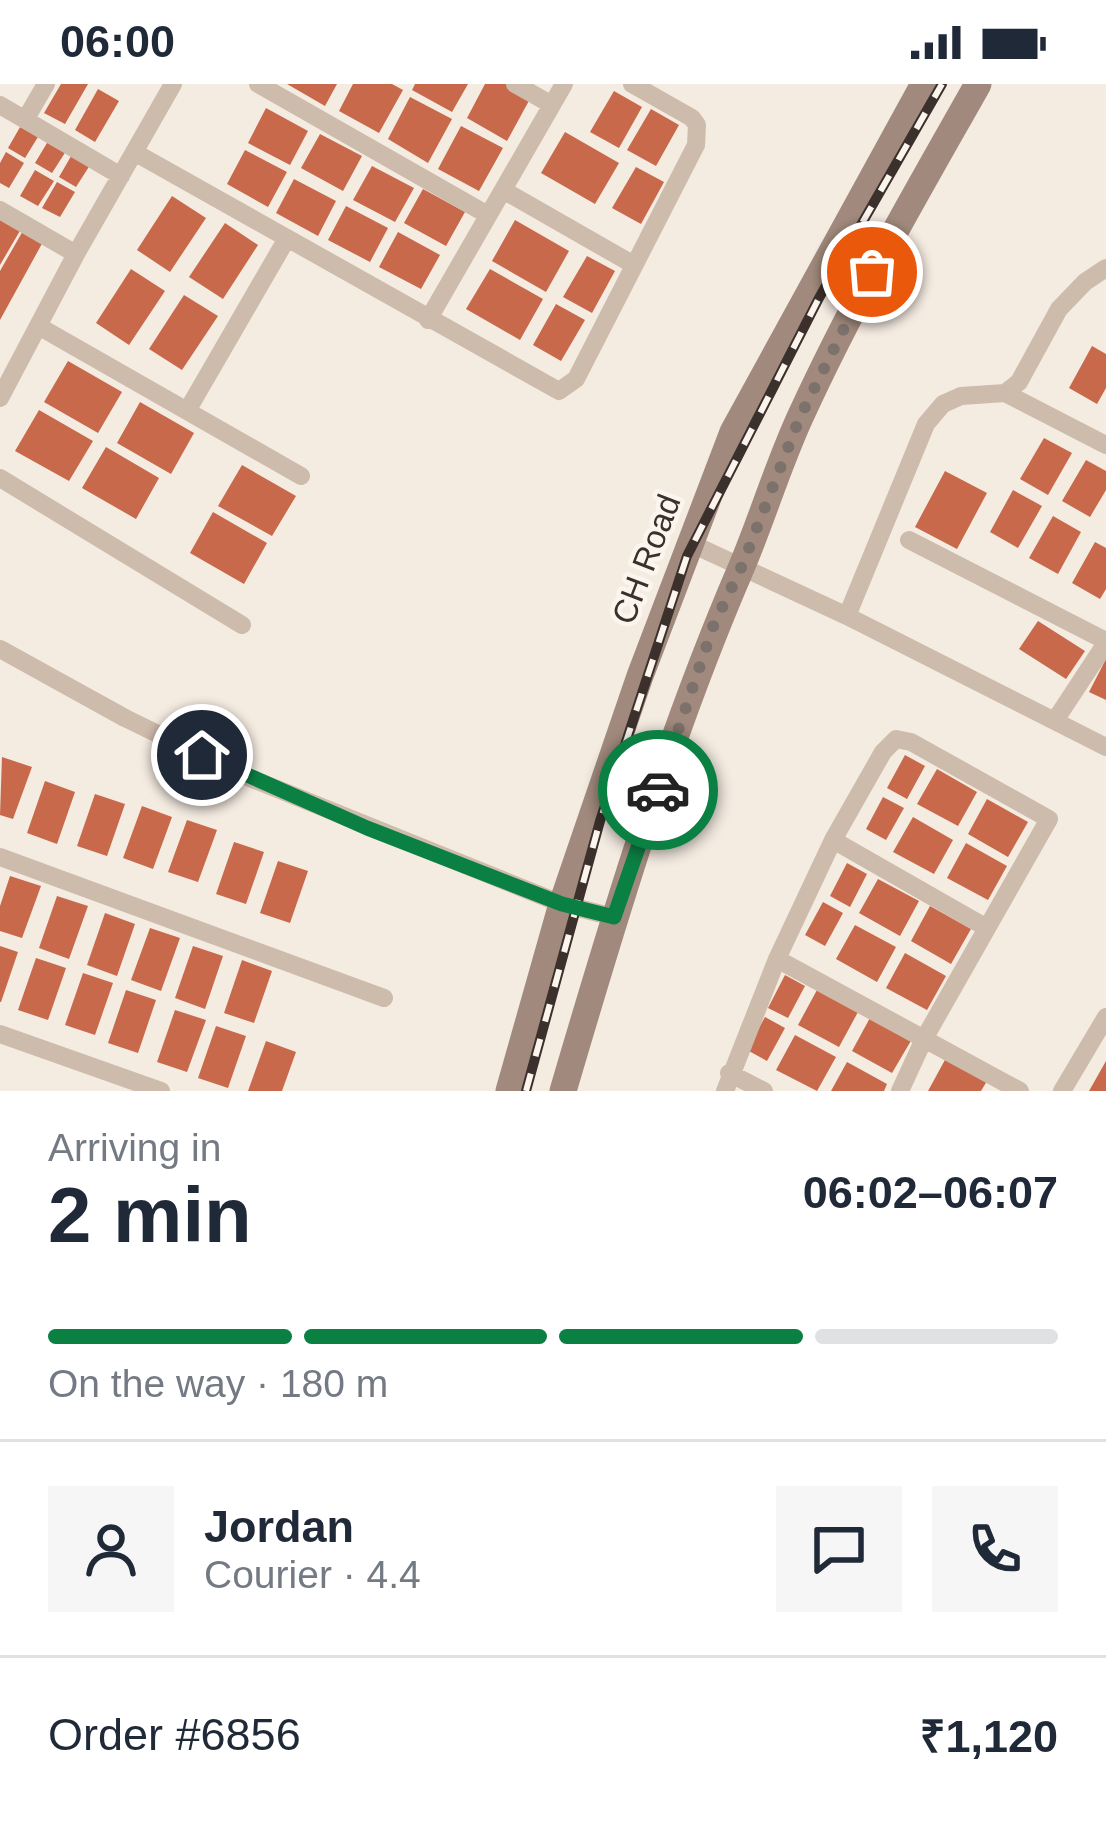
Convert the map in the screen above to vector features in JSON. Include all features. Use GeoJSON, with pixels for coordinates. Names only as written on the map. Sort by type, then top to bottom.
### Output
{"type":"FeatureCollection","features":[{"type":"Feature","properties":{"kind":"street"},"geometry":{"type":"LineString","coordinates":[[25,120],[46,84]]}},
{"type":"Feature","properties":{"kind":"street"},"geometry":{"type":"LineString","coordinates":[[0,398],[173,84]]}},
{"type":"Feature","properties":{"kind":"street"},"geometry":{"type":"LineString","coordinates":[[258,84],[488,215]]}},
{"type":"Feature","properties":{"kind":"street"},"geometry":{"type":"LineString","coordinates":[[515,84],[552,105]]}},
{"type":"Feature","properties":{"kind":"street"},"geometry":{"type":"LineString","coordinates":[[428,320],[564,84]]}},
{"type":"Feature","properties":{"kind":"street"},"geometry":{"type":"LineString","coordinates":[[134,152],[559,392],[576,379],[696,145],[698,132],[692,118],[632,84]]}},
{"type":"Feature","properties":{"kind":"street","name":"CH Road"},"geometry":{"type":"LineString","coordinates":[[509,1091],[562,904],[640,676],[733,432],[923,84]]}},
{"type":"Feature","properties":{"kind":"street"},"geometry":{"type":"LineString","coordinates":[[563,1091],[614,917],[714,624],[742,566],[800,417],[872,272],[978,84]]}},
{"type":"Feature","properties":{"kind":"street"},"geometry":{"type":"LineString","coordinates":[[0,106],[121,176]]}},
{"type":"Feature","properties":{"kind":"street"},"geometry":{"type":"LineString","coordinates":[[502,190],[634,265]]}},
{"type":"Feature","properties":{"kind":"street"},"geometry":{"type":"LineString","coordinates":[[0,210],[76,254]]}},
{"type":"Feature","properties":{"kind":"street"},"geometry":{"type":"LineString","coordinates":[[187,411],[286,240]]}},
{"type":"Feature","properties":{"kind":"street"},"geometry":{"type":"LineString","coordinates":[[1005,393],[1019,382],[1059,309],[1085,281],[1106,268]]}},
{"type":"Feature","properties":{"kind":"street"},"geometry":{"type":"LineString","coordinates":[[40,327],[301,476]]}},
{"type":"Feature","properties":{"kind":"street"},"geometry":{"type":"LineString","coordinates":[[847,616],[926,424],[943,404],[961,396],[1005,393],[1106,445]]}},
{"type":"Feature","properties":{"kind":"street"},"geometry":{"type":"LineString","coordinates":[[0,478],[242,626]]}},
{"type":"Feature","properties":{"kind":"street"},"geometry":{"type":"LineString","coordinates":[[909,540],[1106,642],[1056,719]]}},
{"type":"Feature","properties":{"kind":"street"},"geometry":{"type":"LineString","coordinates":[[692,544],[1106,747]]}},
{"type":"Feature","properties":{"kind":"street"},"geometry":{"type":"LineString","coordinates":[[0,649],[240,774],[562,904],[614,917]]}},
{"type":"Feature","properties":{"kind":"street"},"geometry":{"type":"LineString","coordinates":[[764,1091],[727,1082],[777,958],[833,840],[884,752],[896,740],[911,742],[1049,819],[924,1039],[900,1091]]}},
{"type":"Feature","properties":{"kind":"street"},"geometry":{"type":"LineString","coordinates":[[833,840],[987,928]]}},
{"type":"Feature","properties":{"kind":"street"},"geometry":{"type":"LineString","coordinates":[[0,857],[384,998]]}},
{"type":"Feature","properties":{"kind":"street"},"geometry":{"type":"LineString","coordinates":[[777,958],[1020,1091]]}},
{"type":"Feature","properties":{"kind":"street"},"geometry":{"type":"LineString","coordinates":[[1062,1091],[1106,1016]]}},
{"type":"Feature","properties":{"kind":"street"},"geometry":{"type":"LineString","coordinates":[[0,1034],[112,1083],[161,1091]]}},
{"type":"Feature","properties":{"kind":"building"},"geometry":{"type":"Polygon","coordinates":[[[61,84],[88,84],[65,124],[44,113],[61,84]]]}},
{"type":"Feature","properties":{"kind":"building"},"geometry":{"type":"Polygon","coordinates":[[[287,84],[337,84],[325,106],[287,84]]]}},
{"type":"Feature","properties":{"kind":"building"},"geometry":{"type":"Polygon","coordinates":[[[353,84],[392,84],[403,90],[379,133],[339,111],[353,84]]]}},
{"type":"Feature","properties":{"kind":"building"},"geometry":{"type":"Polygon","coordinates":[[[415,84],[468,84],[452,112],[412,90],[415,84]]]}},
{"type":"Feature","properties":{"kind":"building"},"geometry":{"type":"Polygon","coordinates":[[[485,84],[506,84],[531,97],[507,141],[467,118],[485,84]]]}},
{"type":"Feature","properties":{"kind":"building"},"geometry":{"type":"Polygon","coordinates":[[[98,89],[119,101],[95,142],[75,130],[98,89]]]}},
{"type":"Feature","properties":{"kind":"building"},"geometry":{"type":"Polygon","coordinates":[[[614,91],[642,107],[619,148],[590,132],[614,91]]]}},
{"type":"Feature","properties":{"kind":"building"},"geometry":{"type":"Polygon","coordinates":[[[410,97],[452,119],[428,163],[388,139],[410,97]]]}},
{"type":"Feature","properties":{"kind":"building"},"geometry":{"type":"Polygon","coordinates":[[[266,108],[308,131],[290,165],[248,143],[266,108]]]}},
{"type":"Feature","properties":{"kind":"building"},"geometry":{"type":"Polygon","coordinates":[[[651,109],[679,125],[656,166],[627,150],[651,109]]]}},
{"type":"Feature","properties":{"kind":"building"},"geometry":{"type":"Polygon","coordinates":[[[23,122],[41,132],[25,158],[8,148],[23,122]]]}},
{"type":"Feature","properties":{"kind":"building"},"geometry":{"type":"Polygon","coordinates":[[[461,126],[503,148],[479,191],[438,169],[461,126]]]}},
{"type":"Feature","properties":{"kind":"building"},"geometry":{"type":"Polygon","coordinates":[[[565,132],[619,163],[595,204],[541,173],[565,132]]]}},
{"type":"Feature","properties":{"kind":"building"},"geometry":{"type":"Polygon","coordinates":[[[320,134],[362,156],[343,191],[301,168],[320,134]]]}},
{"type":"Feature","properties":{"kind":"building"},"geometry":{"type":"Polygon","coordinates":[[[50,138],[68,148],[52,173],[35,163],[50,138]]]}},
{"type":"Feature","properties":{"kind":"building"},"geometry":{"type":"Polygon","coordinates":[[[245,150],[287,172],[268,207],[227,184],[245,150]]]}},
{"type":"Feature","properties":{"kind":"building"},"geometry":{"type":"Polygon","coordinates":[[[74,151],[92,162],[76,187],[59,177],[74,151]]]}},
{"type":"Feature","properties":{"kind":"building"},"geometry":{"type":"Polygon","coordinates":[[[6,152],[24,163],[9,188],[0,183],[0,163],[6,152]]]}},
{"type":"Feature","properties":{"kind":"building"},"geometry":{"type":"Polygon","coordinates":[[[372,166],[414,188],[395,222],[353,200],[372,166]]]}},
{"type":"Feature","properties":{"kind":"building"},"geometry":{"type":"Polygon","coordinates":[[[636,167],[664,182],[641,224],[612,208],[636,167]]]}},
{"type":"Feature","properties":{"kind":"building"},"geometry":{"type":"Polygon","coordinates":[[[35,170],[54,181],[38,206],[20,196],[35,170]]]}},
{"type":"Feature","properties":{"kind":"building"},"geometry":{"type":"Polygon","coordinates":[[[294,179],[336,201],[318,236],[276,213],[294,179]]]}},
{"type":"Feature","properties":{"kind":"building"},"geometry":{"type":"Polygon","coordinates":[[[57,182],[75,192],[60,217],[42,208],[57,182]]]}},
{"type":"Feature","properties":{"kind":"building"},"geometry":{"type":"Polygon","coordinates":[[[423,189],[465,212],[446,246],[404,223],[423,189]]]}},
{"type":"Feature","properties":{"kind":"building"},"geometry":{"type":"Polygon","coordinates":[[[172,196],[206,218],[170,272],[137,250],[172,196]]]}},
{"type":"Feature","properties":{"kind":"building"},"geometry":{"type":"Polygon","coordinates":[[[346,206],[388,228],[370,262],[328,240],[346,206]]]}},
{"type":"Feature","properties":{"kind":"building"},"geometry":{"type":"Polygon","coordinates":[[[0,217],[21,229],[0,265],[0,217]]]}},
{"type":"Feature","properties":{"kind":"building"},"geometry":{"type":"Polygon","coordinates":[[[515,220],[569,251],[546,292],[492,261],[515,220]]]}},
{"type":"Feature","properties":{"kind":"building"},"geometry":{"type":"Polygon","coordinates":[[[225,223],[258,245],[223,299],[189,277],[225,223]]]}},
{"type":"Feature","properties":{"kind":"building"},"geometry":{"type":"Polygon","coordinates":[[[24,229],[44,240],[0,320],[0,271],[24,229]]]}},
{"type":"Feature","properties":{"kind":"building"},"geometry":{"type":"Polygon","coordinates":[[[398,232],[440,255],[421,289],[379,267],[398,232]]]}},
{"type":"Feature","properties":{"kind":"building"},"geometry":{"type":"Polygon","coordinates":[[[587,256],[615,271],[592,313],[563,297],[587,256]]]}},
{"type":"Feature","properties":{"kind":"building"},"geometry":{"type":"Polygon","coordinates":[[[131,269],[165,291],[129,345],[96,323],[131,269]]]}},
{"type":"Feature","properties":{"kind":"building"},"geometry":{"type":"Polygon","coordinates":[[[490,269],[543,299],[520,340],[466,309],[490,269]]]}},
{"type":"Feature","properties":{"kind":"building"},"geometry":{"type":"Polygon","coordinates":[[[184,295],[218,316],[182,370],[149,349],[184,295]]]}},
{"type":"Feature","properties":{"kind":"building"},"geometry":{"type":"Polygon","coordinates":[[[556,304],[585,320],[561,361],[533,345],[556,304]]]}},
{"type":"Feature","properties":{"kind":"building"},"geometry":{"type":"Polygon","coordinates":[[[1092,346],[1106,354],[1106,388],[1097,404],[1069,388],[1092,346]]]}},
{"type":"Feature","properties":{"kind":"building"},"geometry":{"type":"Polygon","coordinates":[[[68,361],[122,392],[98,433],[44,402],[68,361]]]}},
{"type":"Feature","properties":{"kind":"building"},"geometry":{"type":"Polygon","coordinates":[[[140,402],[194,433],[171,474],[117,443],[140,402]]]}},
{"type":"Feature","properties":{"kind":"building"},"geometry":{"type":"Polygon","coordinates":[[[39,410],[93,441],[69,481],[15,451],[39,410]]]}},
{"type":"Feature","properties":{"kind":"building"},"geometry":{"type":"Polygon","coordinates":[[[1044,438],[1072,453],[1048,495],[1020,479],[1044,438]]]}},
{"type":"Feature","properties":{"kind":"building"},"geometry":{"type":"Polygon","coordinates":[[[106,447],[159,478],[136,519],[82,488],[106,447]]]}},
{"type":"Feature","properties":{"kind":"building"},"geometry":{"type":"Polygon","coordinates":[[[1086,460],[1106,471],[1106,490],[1090,517],[1062,501],[1086,460]]]}},
{"type":"Feature","properties":{"kind":"building"},"geometry":{"type":"Polygon","coordinates":[[[242,465],[296,496],[272,536],[218,506],[242,465]]]}},
{"type":"Feature","properties":{"kind":"building"},"geometry":{"type":"Polygon","coordinates":[[[945,471],[987,493],[957,549],[915,527],[945,471]]]}},
{"type":"Feature","properties":{"kind":"building"},"geometry":{"type":"Polygon","coordinates":[[[1013,490],[1042,506],[1018,548],[990,532],[1013,490]]]}},
{"type":"Feature","properties":{"kind":"building"},"geometry":{"type":"Polygon","coordinates":[[[213,512],[267,543],[244,584],[190,553],[213,512]]]}},
{"type":"Feature","properties":{"kind":"building"},"geometry":{"type":"Polygon","coordinates":[[[1053,516],[1081,532],[1058,574],[1029,558],[1053,516]]]}},
{"type":"Feature","properties":{"kind":"building"},"geometry":{"type":"Polygon","coordinates":[[[1095,542],[1106,548],[1106,589],[1100,599],[1072,583],[1095,542]]]}},
{"type":"Feature","properties":{"kind":"building"},"geometry":{"type":"Polygon","coordinates":[[[1038,621],[1085,651],[1066,679],[1019,649],[1038,621]]]}},
{"type":"Feature","properties":{"kind":"building"},"geometry":{"type":"Polygon","coordinates":[[[1106,659],[1106,700],[1089,692],[1106,659]]]}},
{"type":"Feature","properties":{"kind":"building"},"geometry":{"type":"Polygon","coordinates":[[[905,755],[925,766],[907,799],[887,788],[905,755]]]}},
{"type":"Feature","properties":{"kind":"building"},"geometry":{"type":"Polygon","coordinates":[[[2,757],[32,767],[13,819],[0,815],[2,757]]]}},
{"type":"Feature","properties":{"kind":"building"},"geometry":{"type":"Polygon","coordinates":[[[937,769],[977,792],[958,826],[917,804],[937,769]]]}},
{"type":"Feature","properties":{"kind":"building"},"geometry":{"type":"Polygon","coordinates":[[[45,781],[75,792],[57,844],[27,833],[45,781]]]}},
{"type":"Feature","properties":{"kind":"building"},"geometry":{"type":"Polygon","coordinates":[[[95,794],[125,804],[107,856],[77,846],[95,794]]]}},
{"type":"Feature","properties":{"kind":"building"},"geometry":{"type":"Polygon","coordinates":[[[883,797],[904,808],[886,840],[866,829],[883,797]]]}},
{"type":"Feature","properties":{"kind":"building"},"geometry":{"type":"Polygon","coordinates":[[[987,799],[1028,822],[1008,857],[968,834],[987,799]]]}},
{"type":"Feature","properties":{"kind":"building"},"geometry":{"type":"Polygon","coordinates":[[[142,806],[172,817],[153,869],[123,858],[142,806]]]}},
{"type":"Feature","properties":{"kind":"building"},"geometry":{"type":"Polygon","coordinates":[[[913,817],[953,840],[934,874],[893,852],[913,817]]]}},
{"type":"Feature","properties":{"kind":"building"},"geometry":{"type":"Polygon","coordinates":[[[187,820],[217,830],[198,882],[168,872],[187,820]]]}},
{"type":"Feature","properties":{"kind":"building"},"geometry":{"type":"Polygon","coordinates":[[[234,842],[264,852],[246,904],[216,894],[234,842]]]}},
{"type":"Feature","properties":{"kind":"building"},"geometry":{"type":"Polygon","coordinates":[[[966,843],[1007,866],[988,900],[947,878],[966,843]]]}},
{"type":"Feature","properties":{"kind":"building"},"geometry":{"type":"Polygon","coordinates":[[[278,861],[308,871],[290,923],[260,913],[278,861]]]}},
{"type":"Feature","properties":{"kind":"building"},"geometry":{"type":"Polygon","coordinates":[[[847,863],[867,874],[850,907],[830,896],[847,863]]]}},
{"type":"Feature","properties":{"kind":"building"},"geometry":{"type":"Polygon","coordinates":[[[10,876],[41,886],[22,938],[0,931],[0,906],[10,876]]]}},
{"type":"Feature","properties":{"kind":"building"},"geometry":{"type":"Polygon","coordinates":[[[878,879],[919,901],[900,936],[859,913],[878,879]]]}},
{"type":"Feature","properties":{"kind":"building"},"geometry":{"type":"Polygon","coordinates":[[[57,896],[88,906],[69,959],[39,948],[57,896]]]}},
{"type":"Feature","properties":{"kind":"building"},"geometry":{"type":"Polygon","coordinates":[[[823,902],[843,913],[825,946],[805,935],[823,902]]]}},
{"type":"Feature","properties":{"kind":"building"},"geometry":{"type":"Polygon","coordinates":[[[930,906],[971,929],[951,964],[911,941],[930,906]]]}},
{"type":"Feature","properties":{"kind":"building"},"geometry":{"type":"Polygon","coordinates":[[[105,913],[135,924],[117,976],[87,965],[105,913]]]}},
{"type":"Feature","properties":{"kind":"building"},"geometry":{"type":"Polygon","coordinates":[[[855,925],[896,947],[877,982],[836,959],[855,925]]]}},
{"type":"Feature","properties":{"kind":"building"},"geometry":{"type":"Polygon","coordinates":[[[150,928],[180,938],[161,991],[131,980],[150,928]]]}},
{"type":"Feature","properties":{"kind":"building"},"geometry":{"type":"Polygon","coordinates":[[[0,946],[18,952],[1,1002],[0,1002],[0,946]]]}},
{"type":"Feature","properties":{"kind":"building"},"geometry":{"type":"Polygon","coordinates":[[[193,946],[223,956],[205,1009],[175,998],[193,946]]]}},
{"type":"Feature","properties":{"kind":"building"},"geometry":{"type":"Polygon","coordinates":[[[905,953],[946,976],[927,1010],[886,988],[905,953]]]}},
{"type":"Feature","properties":{"kind":"building"},"geometry":{"type":"Polygon","coordinates":[[[36,958],[66,968],[48,1020],[18,1010],[36,958]]]}},
{"type":"Feature","properties":{"kind":"building"},"geometry":{"type":"Polygon","coordinates":[[[242,960],[272,971],[254,1023],[224,1013],[242,960]]]}},
{"type":"Feature","properties":{"kind":"building"},"geometry":{"type":"Polygon","coordinates":[[[83,973],[113,983],[95,1035],[65,1025],[83,973]]]}},
{"type":"Feature","properties":{"kind":"building"},"geometry":{"type":"Polygon","coordinates":[[[785,975],[805,986],[788,1018],[768,1008],[785,975]]]}},
{"type":"Feature","properties":{"kind":"building"},"geometry":{"type":"Polygon","coordinates":[[[126,990],[156,1000],[138,1053],[108,1043],[126,990]]]}},
{"type":"Feature","properties":{"kind":"building"},"geometry":{"type":"Polygon","coordinates":[[[817,990],[858,1012],[839,1047],[798,1025],[817,990]]]}},
{"type":"Feature","properties":{"kind":"building"},"geometry":{"type":"Polygon","coordinates":[[[175,1010],[206,1020],[187,1072],[157,1062],[175,1010]]]}},
{"type":"Feature","properties":{"kind":"building"},"geometry":{"type":"Polygon","coordinates":[[[871,1016],[912,1039],[892,1073],[852,1051],[871,1016]]]}},
{"type":"Feature","properties":{"kind":"building"},"geometry":{"type":"Polygon","coordinates":[[[765,1017],[785,1028],[767,1061],[747,1050],[765,1017]]]}},
{"type":"Feature","properties":{"kind":"building"},"geometry":{"type":"Polygon","coordinates":[[[216,1026],[246,1036],[228,1088],[198,1078],[216,1026]]]}},
{"type":"Feature","properties":{"kind":"building"},"geometry":{"type":"Polygon","coordinates":[[[795,1035],[836,1057],[817,1091],[776,1070],[795,1035]]]}},
{"type":"Feature","properties":{"kind":"building"},"geometry":{"type":"Polygon","coordinates":[[[266,1041],[296,1052],[282,1091],[248,1091],[266,1041]]]}},
{"type":"Feature","properties":{"kind":"building"},"geometry":{"type":"Polygon","coordinates":[[[946,1058],[987,1081],[981,1091],[928,1091],[946,1058]]]}},
{"type":"Feature","properties":{"kind":"building"},"geometry":{"type":"Polygon","coordinates":[[[1106,1061],[1106,1091],[1089,1091],[1106,1061]]]}},
{"type":"Feature","properties":{"kind":"building"},"geometry":{"type":"Polygon","coordinates":[[[847,1062],[887,1084],[884,1091],[831,1091],[847,1062]]]}},
{"type":"Feature","properties":{"kind":"railway"},"geometry":{"type":"LineString","coordinates":[[526,1091],[600,821],[687,556],[819,298],[942,84]]}},
{"type":"Feature","properties":{"kind":"way so far"},"geometry":{"type":"LineString","coordinates":[[658,790],[714,624],[742,566],[800,417],[872,272]]}},
{"type":"Feature","properties":{"kind":"route"},"geometry":{"type":"LineString","coordinates":[[202,755],[367,828],[562,904],[614,917],[658,790]]}}]}
